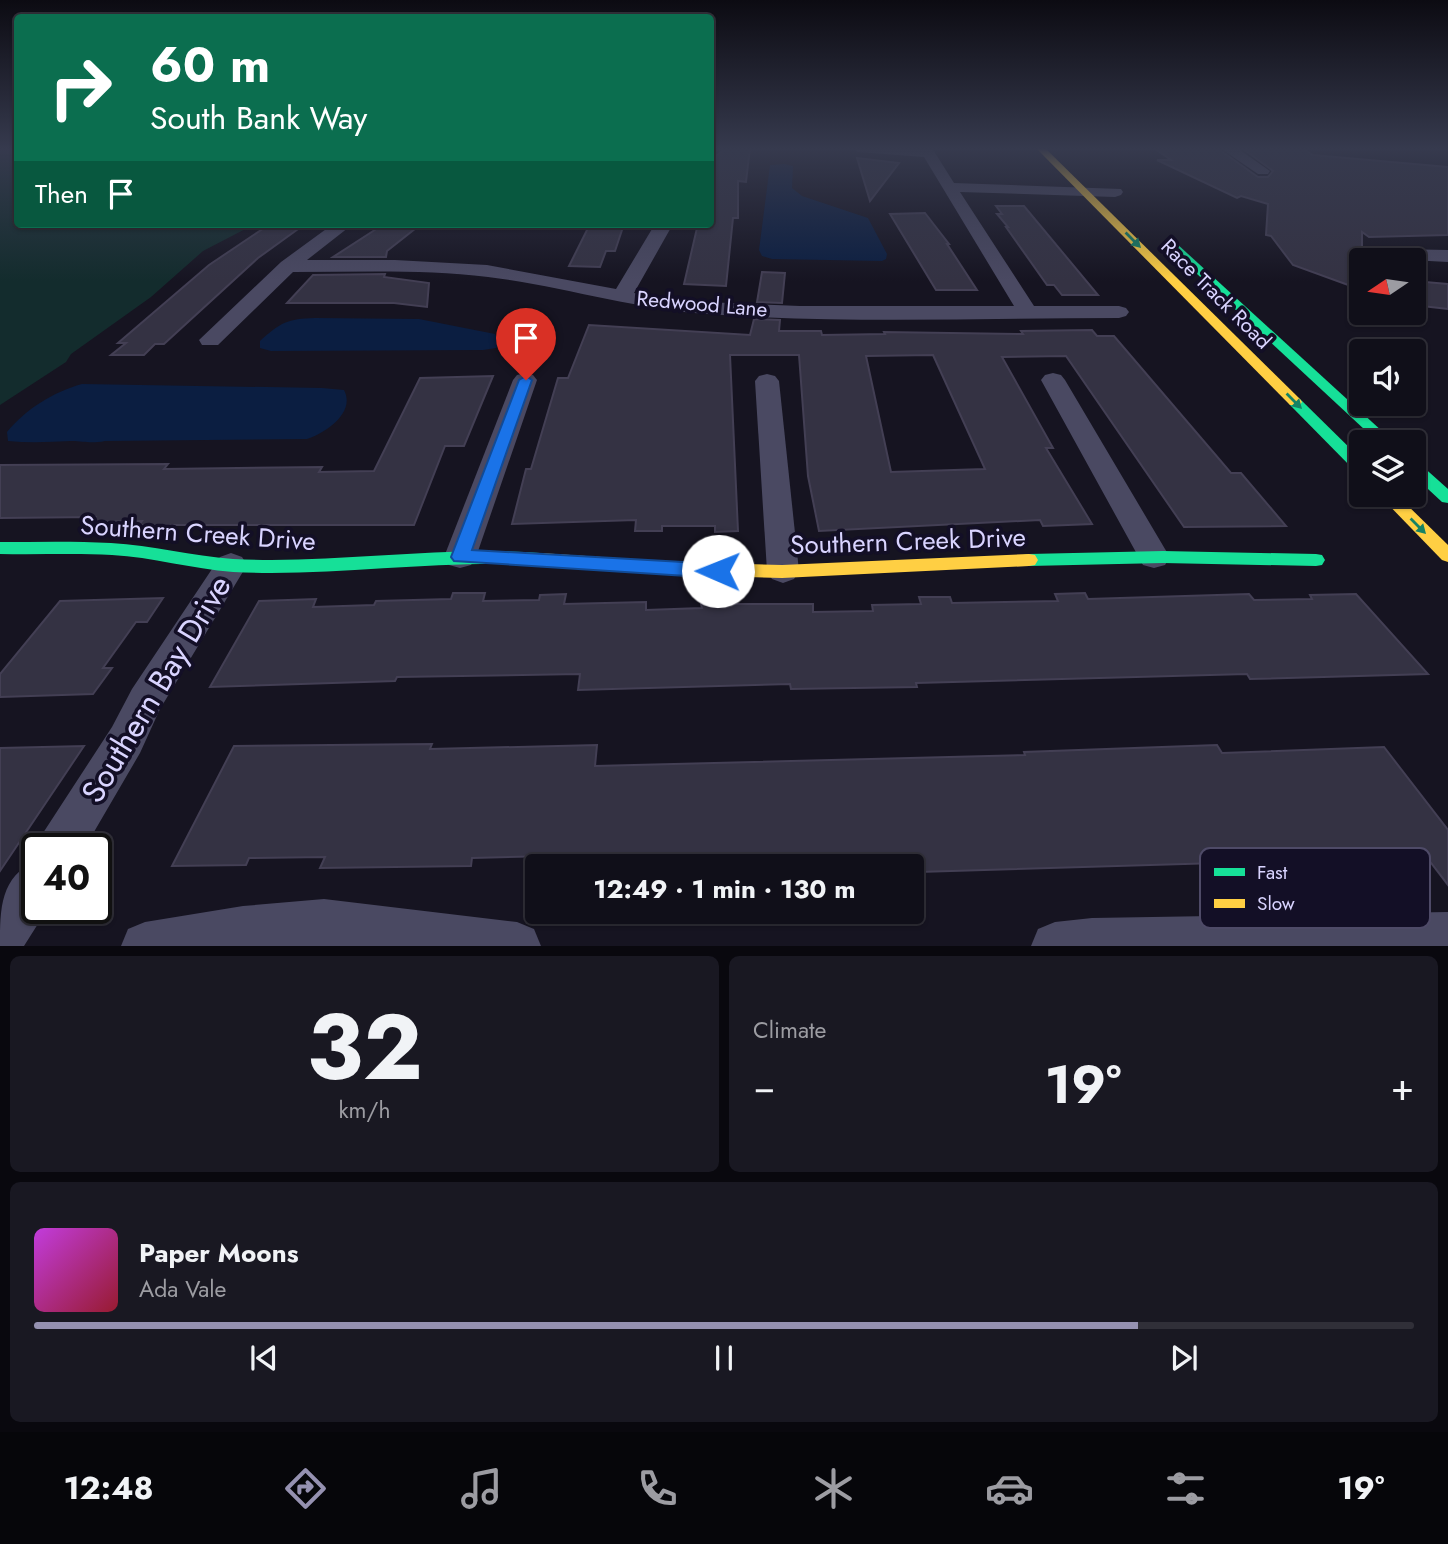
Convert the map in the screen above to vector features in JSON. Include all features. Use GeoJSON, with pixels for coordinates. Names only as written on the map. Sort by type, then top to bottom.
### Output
{"type":"FeatureCollection","features":[{"type":"Feature","properties":{"kind":"main road","name":"Race Track Road"},"geometry":{"type":"LineString","coordinates":[[1085,192],[1349,456]]}},
{"type":"Feature","properties":{"kind":"main road"},"geometry":{"type":"LineString","coordinates":[[1115,192],[1119,196]]}},
{"type":"Feature","properties":{"kind":"main road","name":"Race Track Road"},"geometry":{"type":"LineString","coordinates":[[1162,236],[1374,430]]}},
{"type":"Feature","properties":{"kind":"main road"},"geometry":{"type":"LineString","coordinates":[[1426,478],[1448,498]]}},
{"type":"Feature","properties":{"kind":"main road"},"geometry":{"type":"LineString","coordinates":[[1399,507],[1448,556]]}},
{"type":"Feature","properties":{"kind":"main road","name":"Southern Creek Drive"},"geometry":{"type":"LineString","coordinates":[[0,548],[113,549],[231,565],[337,566],[492,556],[696,571],[783,571],[950,562],[1154,557],[1316,560]]}},
{"type":"Feature","properties":{"kind":"street"},"geometry":{"type":"LineString","coordinates":[[952,192],[1028,312]]}},
{"type":"Feature","properties":{"kind":"street"},"geometry":{"type":"LineString","coordinates":[[955,192],[1039,197],[1062,192]]}},
{"type":"Feature","properties":{"kind":"street"},"geometry":{"type":"LineString","coordinates":[[1086,192],[1119,196]]}},
{"type":"Feature","properties":{"kind":"street"},"geometry":{"type":"LineString","coordinates":[[210,340],[288,266],[339,228]]}},
{"type":"Feature","properties":{"kind":"street"},"geometry":{"type":"LineString","coordinates":[[622,296],[662,228]]}},
{"type":"Feature","properties":{"kind":"street"},"geometry":{"type":"LineString","coordinates":[[1426,256],[1448,256]]}},
{"type":"Feature","properties":{"kind":"street","name":"Redwood Lane"},"geometry":{"type":"LineString","coordinates":[[288,266],[395,266],[487,271],[622,296],[706,308],[800,312],[1118,313]]}},
{"type":"Feature","properties":{"kind":"street"},"geometry":{"type":"LineString","coordinates":[[460,557],[526,380]]}},
{"type":"Feature","properties":{"kind":"street"},"geometry":{"type":"LineString","coordinates":[[1053,380],[1154,557]]}},
{"type":"Feature","properties":{"kind":"street"},"geometry":{"type":"LineString","coordinates":[[768,381],[783,571]]}},
{"type":"Feature","properties":{"kind":"street","name":"Southern Bay Drive"},"geometry":{"type":"LineString","coordinates":[[69,833],[127,740],[145,700],[231,565]]}},
{"type":"Feature","properties":{"kind":"street"},"geometry":{"type":"LineString","coordinates":[[0,940],[21,908]]}},
{"type":"Feature","properties":{"kind":"street"},"geometry":{"type":"LineString","coordinates":[[145,946],[243,930],[324,923],[517,946]]}},
{"type":"Feature","properties":{"kind":"street"},"geometry":{"type":"LineString","coordinates":[[1055,946],[1092,942],[1439,939]]}},
{"type":"Feature","properties":{"kind":"green space"},"geometry":{"type":"Polygon","coordinates":[[[0,192],[14,192],[14,228],[247,228],[203,251],[151,297],[71,354],[66,362],[0,405],[0,192]]]}},
{"type":"Feature","properties":{"kind":"water"},"geometry":{"type":"Polygon","coordinates":[[[766,192],[797,192],[868,218],[887,254],[882,261],[772,259],[762,256],[759,250],[766,192]]]}},
{"type":"Feature","properties":{"kind":"water"},"geometry":{"type":"Polygon","coordinates":[[[298,319],[419,319],[495,334],[500,343],[496,348],[483,350],[271,351],[260,348],[260,341],[279,326],[298,319]]]}},
{"type":"Feature","properties":{"kind":"water"},"geometry":{"type":"Polygon","coordinates":[[[82,384],[322,388],[344,390],[347,398],[346,407],[337,421],[307,439],[8,441],[7,432],[31,409],[82,384]]]}},
{"type":"Feature","properties":{"kind":"building"},"geometry":{"type":"Polygon","coordinates":[[[714,192],[738,192],[738,218],[733,218],[726,286],[684,284],[697,228],[714,228],[714,192]]]}},
{"type":"Feature","properties":{"kind":"building"},"geometry":{"type":"Polygon","coordinates":[[[867,192],[877,192],[870,201],[867,192]]]}},
{"type":"Feature","properties":{"kind":"building"},"geometry":{"type":"Polygon","coordinates":[[[1225,192],[1448,192],[1448,235],[1369,237],[1362,232],[1362,248],[1349,248],[1349,285],[1293,265],[1271,236],[1266,235],[1268,204],[1241,196],[1237,198],[1225,192]]]}},
{"type":"Feature","properties":{"kind":"building"},"geometry":{"type":"Polygon","coordinates":[[[996,206],[1024,206],[1098,295],[1062,295],[1054,285],[1047,285],[997,214],[1002,214],[996,206]]]}},
{"type":"Feature","properties":{"kind":"building"},"geometry":{"type":"Polygon","coordinates":[[[925,213],[949,244],[977,290],[936,290],[890,214],[925,213]]]}},
{"type":"Feature","properties":{"kind":"building"},"geometry":{"type":"Polygon","coordinates":[[[264,228],[299,228],[258,258],[164,344],[155,344],[144,355],[111,355],[126,343],[118,343],[209,265],[264,228]]]}},
{"type":"Feature","properties":{"kind":"building"},"geometry":{"type":"Polygon","coordinates":[[[378,228],[416,228],[387,251],[386,257],[333,257],[378,228]]]}},
{"type":"Feature","properties":{"kind":"building"},"geometry":{"type":"Polygon","coordinates":[[[588,228],[623,228],[615,251],[606,251],[600,267],[569,266],[588,228]]]}},
{"type":"Feature","properties":{"kind":"building"},"geometry":{"type":"Polygon","coordinates":[[[762,272],[785,273],[782,303],[757,302],[762,272]]]}},
{"type":"Feature","properties":{"kind":"building"},"geometry":{"type":"Polygon","coordinates":[[[385,274],[384,277],[429,283],[427,307],[394,303],[287,303],[313,275],[385,274]]]}},
{"type":"Feature","properties":{"kind":"building"},"geometry":{"type":"Polygon","coordinates":[[[1426,282],[1448,284],[1448,309],[1426,306],[1426,282]]]}},
{"type":"Feature","properties":{"kind":"building"},"geometry":{"type":"Polygon","coordinates":[[[754,319],[780,320],[779,331],[821,331],[822,335],[885,334],[884,332],[1023,334],[1021,331],[1092,330],[1097,336],[1114,336],[1231,473],[1241,473],[1286,526],[1184,527],[1066,356],[1002,357],[1053,448],[1046,448],[1092,524],[1043,526],[1040,520],[819,531],[808,476],[799,355],[730,355],[738,531],[715,532],[715,526],[662,526],[662,531],[635,531],[636,520],[512,524],[526,469],[531,469],[558,378],[568,378],[589,325],[750,335],[754,319]],[[933,355],[866,356],[891,472],[985,469],[933,355]]]}},
{"type":"Feature","properties":{"kind":"building"},"geometry":{"type":"Polygon","coordinates":[[[493,376],[464,446],[445,446],[414,525],[139,525],[142,521],[90,522],[95,517],[0,518],[0,465],[168,464],[164,469],[322,467],[319,472],[374,471],[420,378],[493,376]]]}},
{"type":"Feature","properties":{"kind":"building"},"geometry":{"type":"Polygon","coordinates":[[[453,593],[485,593],[483,601],[539,600],[540,595],[566,594],[564,604],[646,602],[646,610],[702,608],[701,604],[813,604],[813,612],[873,611],[872,605],[921,604],[919,597],[950,597],[952,603],[1058,601],[1055,594],[1085,593],[1088,599],[1249,594],[1254,600],[1312,599],[1310,595],[1356,594],[1428,674],[1250,679],[1247,674],[916,683],[917,687],[791,689],[790,684],[578,690],[580,674],[397,677],[395,681],[210,687],[259,601],[316,599],[313,607],[374,605],[376,601],[451,599],[453,593]]]}},
{"type":"Feature","properties":{"kind":"building"},"geometry":{"type":"Polygon","coordinates":[[[163,598],[147,622],[136,622],[103,668],[112,668],[93,694],[0,697],[0,674],[60,601],[163,598]]]}},
{"type":"Feature","properties":{"kind":"building"},"geometry":{"type":"Polygon","coordinates":[[[432,744],[430,749],[597,745],[595,766],[1025,755],[1024,752],[1217,745],[1222,753],[1384,747],[1448,830],[1448,885],[1430,862],[1430,848],[1200,848],[1200,864],[924,872],[924,854],[525,854],[525,857],[472,858],[471,866],[320,868],[325,857],[249,858],[246,865],[172,866],[234,746],[432,744]]]}},
{"type":"Feature","properties":{"kind":"building"},"geometry":{"type":"Polygon","coordinates":[[[84,746],[26,833],[21,833],[21,840],[0,871],[0,748],[84,746]]]}},
{"type":"Feature","properties":{"kind":"traffic: fast"},"geometry":{"type":"LineString","coordinates":[[1172,245],[1374,430]]}},
{"type":"Feature","properties":{"kind":"traffic: fast"},"geometry":{"type":"LineString","coordinates":[[1295,402],[1349,456]]}},
{"type":"Feature","properties":{"kind":"traffic: fast"},"geometry":{"type":"LineString","coordinates":[[1426,478],[1448,498]]}},
{"type":"Feature","properties":{"kind":"traffic: fast"},"geometry":{"type":"LineString","coordinates":[[0,548],[113,549],[231,565],[337,566],[424,558],[492,556],[540,559]]}},
{"type":"Feature","properties":{"kind":"traffic: fast"},"geometry":{"type":"LineString","coordinates":[[1029,560],[1163,557],[1316,560]]}},
{"type":"Feature","properties":{"kind":"traffic: slow"},"geometry":{"type":"LineString","coordinates":[[1084,192],[1295,402]]}},
{"type":"Feature","properties":{"kind":"traffic: slow"},"geometry":{"type":"LineString","coordinates":[[1399,507],[1448,556]]}},
{"type":"Feature","properties":{"kind":"traffic: slow"},"geometry":{"type":"LineString","coordinates":[[540,559],[678,569],[782,572],[1029,560]]}},
{"type":"Feature","properties":{"kind":"route"},"geometry":{"type":"LineString","coordinates":[[526,380],[460,557],[492,556],[718,571]]}}]}
